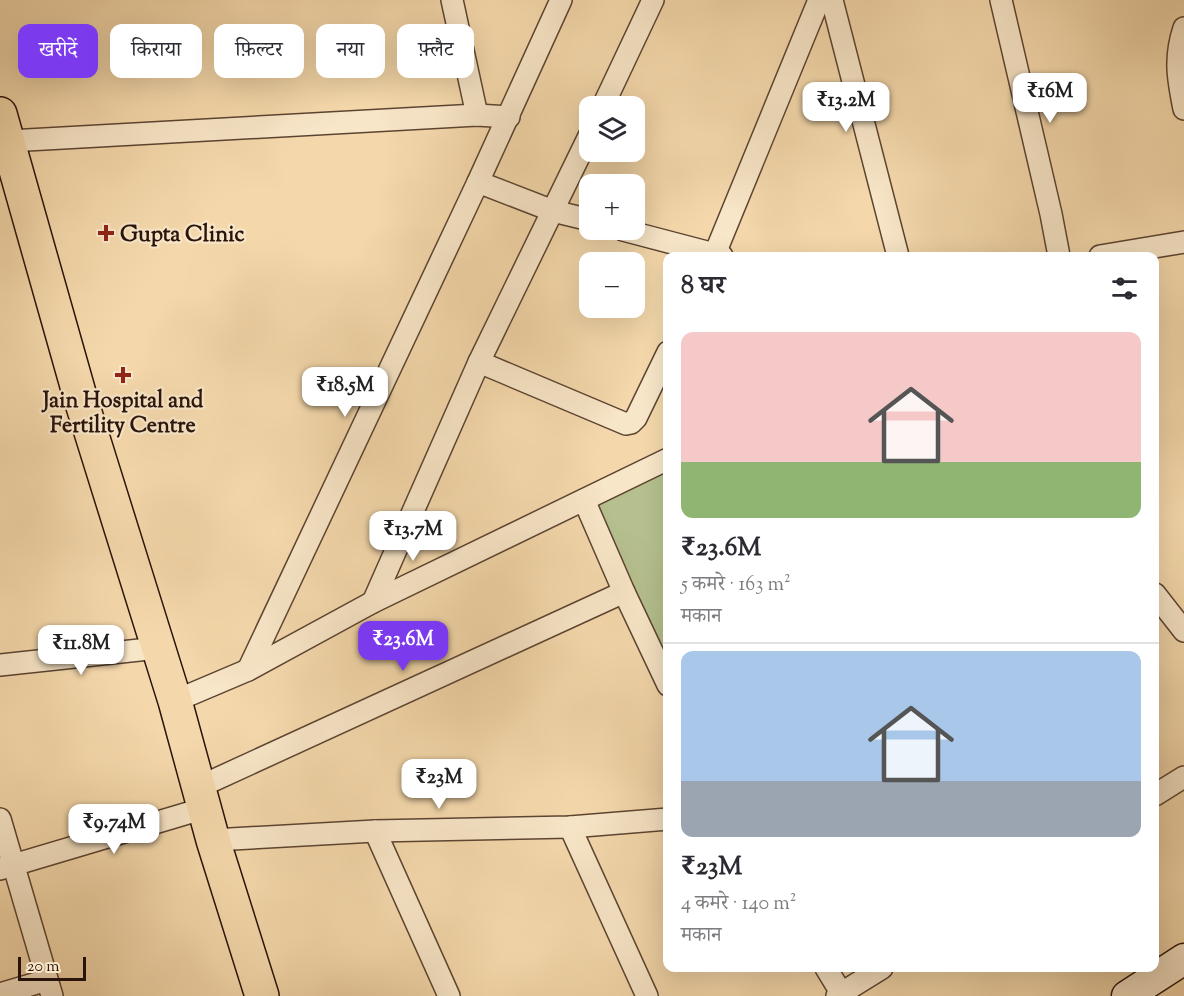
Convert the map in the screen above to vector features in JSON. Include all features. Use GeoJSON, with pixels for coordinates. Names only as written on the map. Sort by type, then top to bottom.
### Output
{"type":"FeatureCollection","features":[{"type":"Feature","properties":{"kind":"highway"},"geometry":{"type":"LineString","coordinates":[[2,122],[81,400],[175,701],[213,840],[262,996]]}},
{"type":"Feature","properties":{"kind":"main road"},"geometry":{"type":"LineString","coordinates":[[1127,996],[1184,959]]}},
{"type":"Feature","properties":{"kind":"street"},"geometry":{"type":"LineString","coordinates":[[452,0],[477,115]]}},
{"type":"Feature","properties":{"kind":"street"},"geometry":{"type":"LineString","coordinates":[[248,670],[509,117],[561,0]]}},
{"type":"Feature","properties":{"kind":"street"},"geometry":{"type":"LineString","coordinates":[[608,96],[653,0]]}},
{"type":"Feature","properties":{"kind":"street"},"geometry":{"type":"LineString","coordinates":[[719,252],[819,0]]}},
{"type":"Feature","properties":{"kind":"street"},"geometry":{"type":"LineString","coordinates":[[832,0],[897,252]]}},
{"type":"Feature","properties":{"kind":"street"},"geometry":{"type":"LineString","coordinates":[[1001,0],[1058,252]]}},
{"type":"Feature","properties":{"kind":"street"},"geometry":{"type":"LineString","coordinates":[[1184,27],[1176,74],[1184,109]]}},
{"type":"Feature","properties":{"kind":"street"},"geometry":{"type":"LineString","coordinates":[[2,122],[477,115],[509,117]]}},
{"type":"Feature","properties":{"kind":"street"},"geometry":{"type":"LineString","coordinates":[[373,602],[479,362],[579,157]]}},
{"type":"Feature","properties":{"kind":"street"},"geometry":{"type":"LineString","coordinates":[[478,182],[553,210],[579,217]]}},
{"type":"Feature","properties":{"kind":"street"},"geometry":{"type":"LineString","coordinates":[[645,236],[703,252]]}},
{"type":"Feature","properties":{"kind":"street"},"geometry":{"type":"LineString","coordinates":[[1124,252],[1184,242]]}},
{"type":"Feature","properties":{"kind":"street"},"geometry":{"type":"LineString","coordinates":[[479,362],[626,424],[636,418],[663,362]]}},
{"type":"Feature","properties":{"kind":"street"},"geometry":{"type":"LineString","coordinates":[[175,701],[248,670],[373,602],[663,461]]}},
{"type":"Feature","properties":{"kind":"street"},"geometry":{"type":"LineString","coordinates":[[584,500],[663,675]]}},
{"type":"Feature","properties":{"kind":"street"},"geometry":{"type":"LineString","coordinates":[[6,867],[202,798],[624,592]]}},
{"type":"Feature","properties":{"kind":"street"},"geometry":{"type":"LineString","coordinates":[[1159,599],[1184,631]]}},
{"type":"Feature","properties":{"kind":"street"},"geometry":{"type":"LineString","coordinates":[[0,665],[158,648]]}},
{"type":"Feature","properties":{"kind":"street"},"geometry":{"type":"LineString","coordinates":[[1159,793],[1184,777]]}},
{"type":"Feature","properties":{"kind":"street"},"geometry":{"type":"LineString","coordinates":[[0,819],[6,867],[49,988],[0,994]]}},
{"type":"Feature","properties":{"kind":"street"},"geometry":{"type":"LineString","coordinates":[[213,840],[375,831],[570,827],[663,819]]}},
{"type":"Feature","properties":{"kind":"street"},"geometry":{"type":"LineString","coordinates":[[570,827],[647,996]]}},
{"type":"Feature","properties":{"kind":"street"},"geometry":{"type":"LineString","coordinates":[[375,831],[449,996]]}},
{"type":"Feature","properties":{"kind":"street"},"geometry":{"type":"LineString","coordinates":[[828,972],[841,995],[876,972]]}},
{"type":"Feature","properties":{"kind":"green space"},"geometry":{"type":"Polygon","coordinates":[[[663,462],[663,662],[584,500],[663,462]]]}},
{"type":"Feature","properties":{"kind":"place","name":"Gupta Clinic"},"geometry":{"type":"Point","coordinates":[106,233]}},
{"type":"Feature","properties":{"kind":"place","name":"Jain Hospital and Fertility Centre"},"geometry":{"type":"Point","coordinates":[123,375]}}]}
